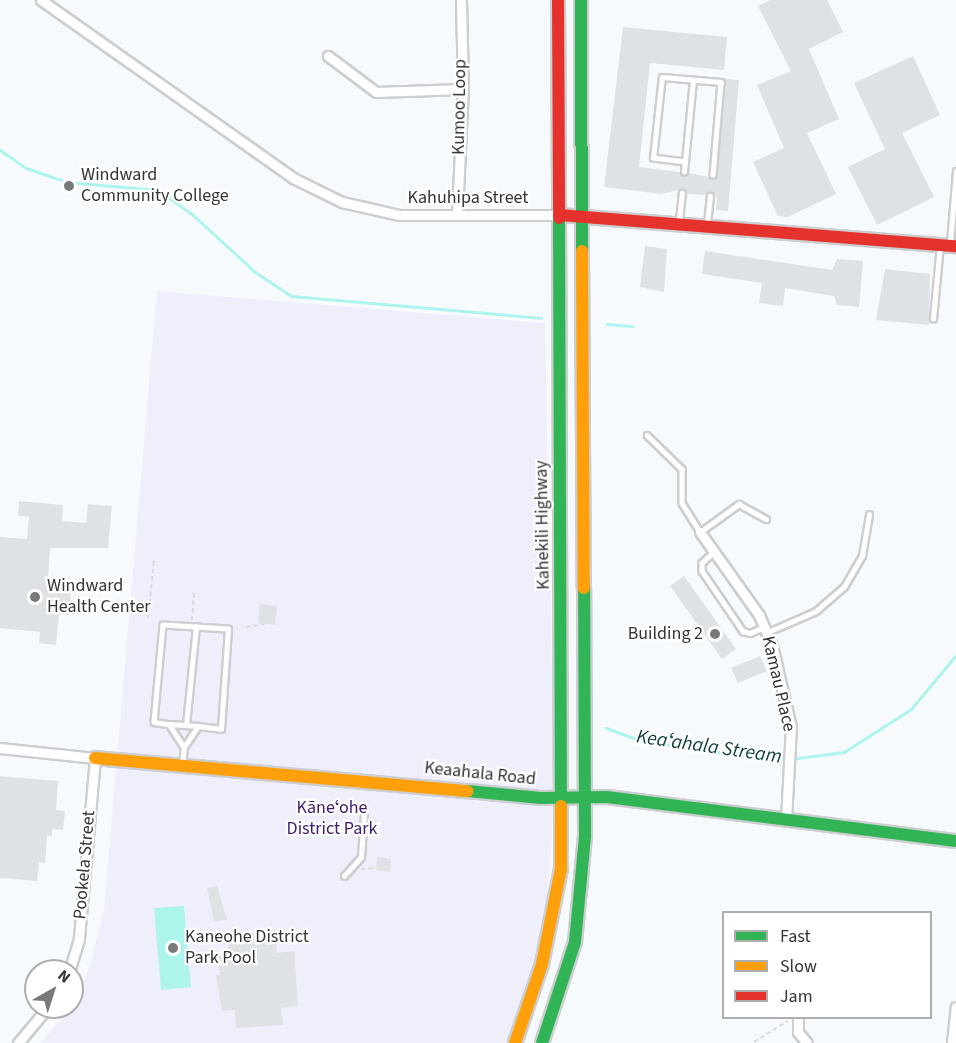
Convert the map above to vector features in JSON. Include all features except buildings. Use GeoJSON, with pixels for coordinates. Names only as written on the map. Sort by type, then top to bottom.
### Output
{"type":"FeatureCollection","features":[{"type":"Feature","properties":{"kind":"main road","name":"Kahekili Highway"},"geometry":{"type":"LineString","coordinates":[[515,1043],[533,997],[554,910],[561,869],[558,0]]}},
{"type":"Feature","properties":{"kind":"main road"},"geometry":{"type":"LineString","coordinates":[[542,1043],[568,970],[580,918],[586,797],[581,0]]}},
{"type":"Feature","properties":{"kind":"main road","name":"Kahuhipa Street"},"geometry":{"type":"LineString","coordinates":[[559,215],[707,224],[948,246]]}},
{"type":"Feature","properties":{"kind":"main road","name":"Keaahala Road"},"geometry":{"type":"LineString","coordinates":[[94,758],[562,800],[586,797],[956,841]]}},
{"type":"Feature","properties":{"kind":"street","name":"Kahuhipa Street"},"geometry":{"type":"LineString","coordinates":[[41,0],[317,191],[342,202],[399,215],[559,215]]}},
{"type":"Feature","properties":{"kind":"street","name":"Kumoo Loop"},"geometry":{"type":"LineString","coordinates":[[457,214],[463,89],[461,0]]}},
{"type":"Feature","properties":{"kind":"street"},"geometry":{"type":"LineString","coordinates":[[328,56],[376,92],[463,89]]}},
{"type":"Feature","properties":{"kind":"street","name":"Kamau Place"},"geometry":{"type":"LineString","coordinates":[[700,532],[767,629],[789,719],[791,751],[786,820]]}},
{"type":"Feature","properties":{"kind":"street","name":"Keaahala Road"},"geometry":{"type":"LineString","coordinates":[[0,748],[94,758]]}},
{"type":"Feature","properties":{"kind":"street","name":"Pookela Street"},"geometry":{"type":"LineString","coordinates":[[73,959],[79,939],[94,758]]}},
{"type":"Feature","properties":{"kind":"street"},"geometry":{"type":"LineString","coordinates":[[952,1043],[956,1007]]}},
{"type":"Feature","properties":{"kind":"street"},"geometry":{"type":"LineString","coordinates":[[18,1043],[38,1019]]}},
{"type":"Feature","properties":{"kind":"street"},"geometry":{"type":"LineString","coordinates":[[798,1019],[798,1032],[807,1043]]}},
{"type":"Feature","properties":{"kind":"lane"},"geometry":{"type":"LineString","coordinates":[[685,162],[653,158],[662,77],[721,82],[712,175]]}},
{"type":"Feature","properties":{"kind":"lane"},"geometry":{"type":"LineString","coordinates":[[684,172],[693,80]]}},
{"type":"Feature","properties":{"kind":"lane"},"geometry":{"type":"LineString","coordinates":[[933,319],[948,246],[956,171]]}},
{"type":"Feature","properties":{"kind":"lane"},"geometry":{"type":"LineString","coordinates":[[679,222],[682,193]]}},
{"type":"Feature","properties":{"kind":"lane"},"geometry":{"type":"LineString","coordinates":[[707,224],[711,196]]}},
{"type":"Feature","properties":{"kind":"lane"},"geometry":{"type":"LineString","coordinates":[[646,435],[682,469],[682,503],[700,532],[739,504],[766,519]]}},
{"type":"Feature","properties":{"kind":"lane"},"geometry":{"type":"LineString","coordinates":[[714,552],[702,562],[702,571],[743,631],[750,633],[767,629],[816,611],[844,587],[862,556],[869,515]]}},
{"type":"Feature","properties":{"kind":"lane"},"geometry":{"type":"LineString","coordinates":[[163,625],[228,630],[221,729],[169,724],[154,722],[163,625]]}},
{"type":"Feature","properties":{"kind":"lane"},"geometry":{"type":"LineString","coordinates":[[186,725],[196,627]]}},
{"type":"Feature","properties":{"kind":"lane"},"geometry":{"type":"LineString","coordinates":[[169,724],[184,747]]}},
{"type":"Feature","properties":{"kind":"lane"},"geometry":{"type":"LineString","coordinates":[[182,765],[184,747],[198,726]]}},
{"type":"Feature","properties":{"kind":"lane"},"geometry":{"type":"LineString","coordinates":[[344,876],[354,868],[364,842],[364,814]]}},
{"type":"Feature","properties":{"kind":"path"},"geometry":{"type":"LineString","coordinates":[[148,618],[154,560]]}},
{"type":"Feature","properties":{"kind":"path"},"geometry":{"type":"LineString","coordinates":[[192,622],[194,593]]}},
{"type":"Feature","properties":{"kind":"path"},"geometry":{"type":"LineString","coordinates":[[246,627],[266,624]]}},
{"type":"Feature","properties":{"kind":"path"},"geometry":{"type":"LineString","coordinates":[[354,868],[376,868]]}},
{"type":"Feature","properties":{"kind":"path"},"geometry":{"type":"LineString","coordinates":[[754,1042],[789,1019]]}},
{"type":"Feature","properties":{"kind":"green space","name":"Kāneʻohe District Park"},"geometry":{"type":"Polygon","coordinates":[[[157,291],[545,323],[554,774],[552,835],[546,909],[531,988],[512,1043],[40,1043],[61,1019],[84,1019],[84,979],[90,965],[104,910],[157,291]]]}},
{"type":"Feature","properties":{"kind":"shaded area","name":"Kaneohe District Park Pool"},"geometry":{"type":"Polygon","coordinates":[[[184,906],[191,987],[161,990],[154,908],[184,906]]]}},
{"type":"Feature","properties":{"kind":"waterway"},"geometry":{"type":"LineString","coordinates":[[0,150],[26,168],[67,182],[158,190],[193,215],[255,272],[291,296],[541,318]]}},
{"type":"Feature","properties":{"kind":"waterway"},"geometry":{"type":"LineString","coordinates":[[607,324],[632,326]]}},
{"type":"Feature","properties":{"kind":"waterway","name":"Keaʻahala Stream"},"geometry":{"type":"LineString","coordinates":[[606,728],[642,741],[730,754],[790,759],[844,752],[911,709],[956,655]]}},
{"type":"Feature","properties":{"kind":"traffic: fast"},"geometry":{"type":"LineString","coordinates":[[581,0],[582,251]]}},
{"type":"Feature","properties":{"kind":"traffic: fast"},"geometry":{"type":"LineString","coordinates":[[559,218],[561,806]]}},
{"type":"Feature","properties":{"kind":"traffic: fast"},"geometry":{"type":"LineString","coordinates":[[542,1043],[575,942],[585,836],[584,588]]}},
{"type":"Feature","properties":{"kind":"traffic: fast"},"geometry":{"type":"LineString","coordinates":[[468,791],[541,798],[607,797],[956,841]]}},
{"type":"Feature","properties":{"kind":"traffic: slow"},"geometry":{"type":"LineString","coordinates":[[582,251],[584,588]]}},
{"type":"Feature","properties":{"kind":"traffic: slow"},"geometry":{"type":"LineString","coordinates":[[95,758],[468,791]]}},
{"type":"Feature","properties":{"kind":"traffic: slow"},"geometry":{"type":"LineString","coordinates":[[515,1043],[542,964],[561,869],[561,806]]}},
{"type":"Feature","properties":{"kind":"traffic: jam"},"geometry":{"type":"LineString","coordinates":[[558,0],[559,218]]}},
{"type":"Feature","properties":{"kind":"traffic: jam"},"geometry":{"type":"LineString","coordinates":[[559,215],[956,246]]}},
{"type":"Feature","properties":{"kind":"place","name":"Windward Community College"},"geometry":{"type":"Point","coordinates":[69,186]}},
{"type":"Feature","properties":{"kind":"place","name":"Windward Health Center"},"geometry":{"type":"Point","coordinates":[35,597]}},
{"type":"Feature","properties":{"kind":"place","name":"Building 2"},"geometry":{"type":"Point","coordinates":[715,634]}},
{"type":"Feature","properties":{"kind":"place","name":"Kaneohe District Park Pool"},"geometry":{"type":"Point","coordinates":[173,948]}}]}
